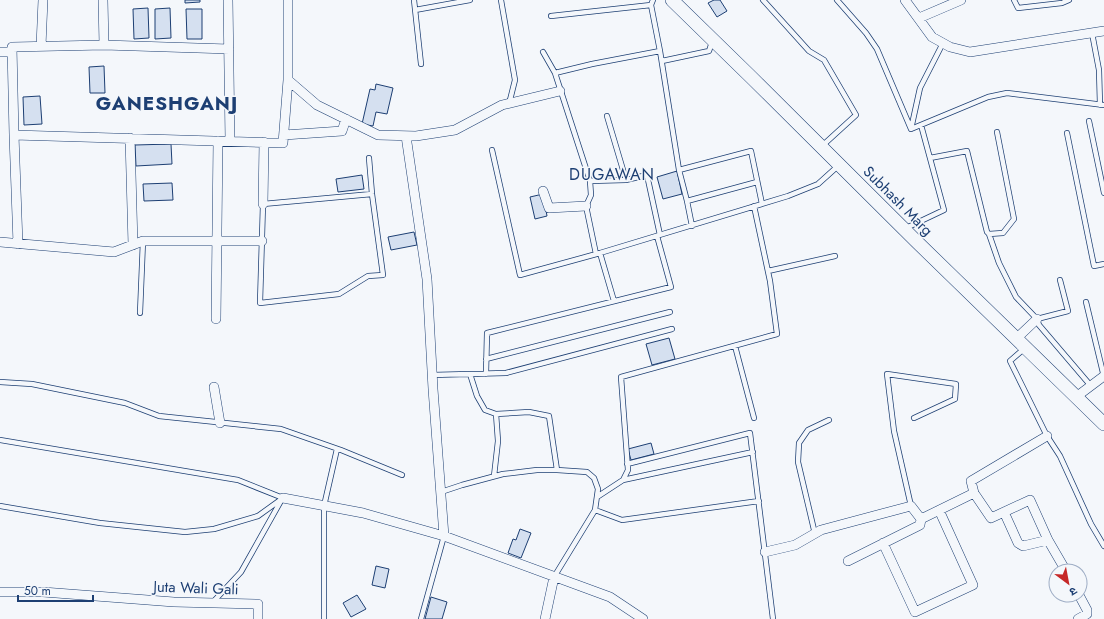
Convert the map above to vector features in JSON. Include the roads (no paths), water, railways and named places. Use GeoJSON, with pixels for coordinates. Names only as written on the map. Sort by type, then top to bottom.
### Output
{"type":"FeatureCollection","features":[{"type":"Feature","properties":{"kind":"main road","name":"Subhash Marg"},"geometry":{"type":"LineString","coordinates":[[672,0],[904,230],[1104,424]]}},
{"type":"Feature","properties":{"kind":"street"},"geometry":{"type":"LineString","coordinates":[[41,46],[43,0]]}},
{"type":"Feature","properties":{"kind":"street"},"geometry":{"type":"LineString","coordinates":[[103,0],[104,45]]}},
{"type":"Feature","properties":{"kind":"street"},"geometry":{"type":"LineString","coordinates":[[228,0],[230,141]]}},
{"type":"Feature","properties":{"kind":"street"},"geometry":{"type":"LineString","coordinates":[[14,135],[283,143],[288,80],[288,0]]}},
{"type":"Feature","properties":{"kind":"street"},"geometry":{"type":"LineString","coordinates":[[905,0],[932,37],[950,47],[970,52],[1104,31]]}},
{"type":"Feature","properties":{"kind":"street"},"geometry":{"type":"LineString","coordinates":[[919,18],[961,0]]}},
{"type":"Feature","properties":{"kind":"street"},"geometry":{"type":"LineString","coordinates":[[18,244],[12,47],[104,45],[229,49]]}},
{"type":"Feature","properties":{"kind":"street"},"geometry":{"type":"LineString","coordinates":[[0,52],[12,52]]}},
{"type":"Feature","properties":{"kind":"street"},"geometry":{"type":"LineString","coordinates":[[288,80],[317,105],[378,135],[416,136],[455,130],[502,105],[560,91]]}},
{"type":"Feature","properties":{"kind":"street"},"geometry":{"type":"LineString","coordinates":[[284,135],[342,131],[346,119]]}},
{"type":"Feature","properties":{"kind":"street"},"geometry":{"type":"LineString","coordinates":[[406,136],[428,279],[432,375],[442,492],[444,536]]}},
{"type":"Feature","properties":{"kind":"street"},"geometry":{"type":"LineString","coordinates":[[130,138],[133,245]]}},
{"type":"Feature","properties":{"kind":"street"},"geometry":{"type":"LineString","coordinates":[[216,319],[218,141]]}},
{"type":"Feature","properties":{"kind":"street"},"geometry":{"type":"LineString","coordinates":[[263,204],[264,142]]}},
{"type":"Feature","properties":{"kind":"street"},"geometry":{"type":"LineString","coordinates":[[543,191],[549,208],[586,206]]}},
{"type":"Feature","properties":{"kind":"street"},"geometry":{"type":"LineString","coordinates":[[0,242],[114,252],[143,241],[262,241]]}},
{"type":"Feature","properties":{"kind":"street"},"geometry":{"type":"LineString","coordinates":[[1020,343],[1037,319]]}},
{"type":"Feature","properties":{"kind":"street"},"geometry":{"type":"LineString","coordinates":[[1076,397],[1104,376]]}},
{"type":"Feature","properties":{"kind":"street"},"geometry":{"type":"LineString","coordinates":[[214,387],[220,423]]}},
{"type":"Feature","properties":{"kind":"street"},"geometry":{"type":"LineString","coordinates":[[1047,436],[971,481],[974,493],[991,518],[1030,500],[1048,540],[1061,563]]}},
{"type":"Feature","properties":{"kind":"street"},"geometry":{"type":"LineString","coordinates":[[920,519],[974,493]]}},
{"type":"Feature","properties":{"kind":"street"},"geometry":{"type":"LineString","coordinates":[[283,498],[363,513],[444,536],[554,578],[610,597],[643,619]]}},
{"type":"Feature","properties":{"kind":"street"},"geometry":{"type":"LineString","coordinates":[[765,552],[795,545],[821,530],[911,506],[920,519],[920,525],[848,561]]}},
{"type":"Feature","properties":{"kind":"street"},"geometry":{"type":"LineString","coordinates":[[883,543],[915,612],[972,585],[939,510]]}},
{"type":"Feature","properties":{"kind":"street"},"geometry":{"type":"LineString","coordinates":[[1004,512],[1018,543],[1023,546],[1048,540]]}},
{"type":"Feature","properties":{"kind":"street"},"geometry":{"type":"LineString","coordinates":[[545,619],[554,578]]}},
{"type":"Feature","properties":{"kind":"street","name":"Juta Wali Gali"},"geometry":{"type":"LineString","coordinates":[[0,592],[43,592],[174,602],[258,604],[258,619]]}},
{"type":"Feature","properties":{"kind":"street"},"geometry":{"type":"LineString","coordinates":[[1078,619],[1086,614],[1087,610],[1083,603]]}},
{"type":"Feature","properties":{"kind":"lane"},"geometry":{"type":"LineString","coordinates":[[414,0],[421,64]]}},
{"type":"Feature","properties":{"kind":"lane"},"geometry":{"type":"LineString","coordinates":[[415,10],[470,0]]}},
{"type":"Feature","properties":{"kind":"lane"},"geometry":{"type":"LineString","coordinates":[[501,0],[515,80],[509,104]]}},
{"type":"Feature","properties":{"kind":"lane"},"geometry":{"type":"LineString","coordinates":[[653,0],[651,5],[662,61],[679,170],[688,201],[692,226]]}},
{"type":"Feature","properties":{"kind":"lane"},"geometry":{"type":"LineString","coordinates":[[763,0],[809,51],[824,60],[856,115],[821,147]]}},
{"type":"Feature","properties":{"kind":"lane"},"geometry":{"type":"LineString","coordinates":[[837,0],[866,33],[877,50],[911,129]]}},
{"type":"Feature","properties":{"kind":"lane"},"geometry":{"type":"LineString","coordinates":[[1014,0],[1018,8],[1062,3],[1069,0]]}},
{"type":"Feature","properties":{"kind":"lane"},"geometry":{"type":"LineString","coordinates":[[551,16],[651,5]]}},
{"type":"Feature","properties":{"kind":"lane"},"geometry":{"type":"LineString","coordinates":[[911,129],[988,97],[1007,93],[1102,105],[1102,70],[1092,33]]}},
{"type":"Feature","properties":{"kind":"lane"},"geometry":{"type":"LineString","coordinates":[[662,61],[709,51],[712,40]]}},
{"type":"Feature","properties":{"kind":"lane"},"geometry":{"type":"LineString","coordinates":[[911,129],[920,88],[943,43]]}},
{"type":"Feature","properties":{"kind":"lane"},"geometry":{"type":"LineString","coordinates":[[555,73],[592,64],[660,51]]}},
{"type":"Feature","properties":{"kind":"lane"},"geometry":{"type":"LineString","coordinates":[[544,52],[555,73],[590,181],[591,195],[586,206],[598,254],[614,301]]}},
{"type":"Feature","properties":{"kind":"lane"},"geometry":{"type":"LineString","coordinates":[[607,116],[626,180]]}},
{"type":"Feature","properties":{"kind":"lane"},"geometry":{"type":"LineString","coordinates":[[1089,121],[1104,193]]}},
{"type":"Feature","properties":{"kind":"lane"},"geometry":{"type":"LineString","coordinates":[[904,230],[944,210],[921,125]]}},
{"type":"Feature","properties":{"kind":"lane"},"geometry":{"type":"LineString","coordinates":[[989,234],[1003,233],[1014,219],[997,132]]}},
{"type":"Feature","properties":{"kind":"lane"},"geometry":{"type":"LineString","coordinates":[[1067,133],[1094,266],[1104,264]]}},
{"type":"Feature","properties":{"kind":"lane"},"geometry":{"type":"LineString","coordinates":[[492,150],[520,275],[598,254],[788,196],[818,184],[839,165]]}},
{"type":"Feature","properties":{"kind":"lane"},"geometry":{"type":"LineString","coordinates":[[679,170],[750,151],[762,204]]}},
{"type":"Feature","properties":{"kind":"lane"},"geometry":{"type":"LineString","coordinates":[[930,158],[967,151],[987,232],[999,262],[1016,297],[1037,319],[1040,325],[1090,386]]}},
{"type":"Feature","properties":{"kind":"lane"},"geometry":{"type":"LineString","coordinates":[[369,158],[372,194],[383,275],[368,276],[339,294],[260,302],[263,204],[372,194]]}},
{"type":"Feature","properties":{"kind":"lane"},"geometry":{"type":"LineString","coordinates":[[486,374],[487,333],[671,287],[658,236],[647,175],[626,180],[590,181]]}},
{"type":"Feature","properties":{"kind":"lane"},"geometry":{"type":"LineString","coordinates":[[688,201],[757,182]]}},
{"type":"Feature","properties":{"kind":"lane"},"geometry":{"type":"LineString","coordinates":[[623,480],[628,470],[621,377],[777,334],[768,271],[754,206]]}},
{"type":"Feature","properties":{"kind":"lane"},"geometry":{"type":"LineString","coordinates":[[140,312],[143,241]]}},
{"type":"Feature","properties":{"kind":"lane"},"geometry":{"type":"LineString","coordinates":[[768,271],[835,256]]}},
{"type":"Feature","properties":{"kind":"lane"},"geometry":{"type":"LineString","coordinates":[[1037,319],[1068,311],[1060,280]]}},
{"type":"Feature","properties":{"kind":"lane"},"geometry":{"type":"LineString","coordinates":[[1086,302],[1104,376]]}},
{"type":"Feature","properties":{"kind":"lane"},"geometry":{"type":"LineString","coordinates":[[486,359],[670,312]]}},
{"type":"Feature","properties":{"kind":"lane"},"geometry":{"type":"LineString","coordinates":[[432,375],[506,373],[672,329]]}},
{"type":"Feature","properties":{"kind":"lane"},"geometry":{"type":"LineString","coordinates":[[1020,343],[1010,361],[1047,436],[1060,456],[1091,524],[1104,546]]}},
{"type":"Feature","properties":{"kind":"lane"},"geometry":{"type":"LineString","coordinates":[[735,346],[754,418]]}},
{"type":"Feature","properties":{"kind":"lane"},"geometry":{"type":"LineString","coordinates":[[470,374],[477,396],[485,410],[496,414],[529,412],[549,416],[557,470]]}},
{"type":"Feature","properties":{"kind":"lane"},"geometry":{"type":"LineString","coordinates":[[911,506],[894,431],[887,374],[956,384],[955,399],[914,418]]}},
{"type":"Feature","properties":{"kind":"lane"},"geometry":{"type":"LineString","coordinates":[[0,382],[32,384],[125,403],[158,416],[281,429],[337,449],[402,475]]}},
{"type":"Feature","properties":{"kind":"lane"},"geometry":{"type":"LineString","coordinates":[[494,476],[498,441],[496,414]]}},
{"type":"Feature","properties":{"kind":"lane"},"geometry":{"type":"LineString","coordinates":[[815,534],[798,462],[799,443],[808,430],[829,420]]}},
{"type":"Feature","properties":{"kind":"lane"},"geometry":{"type":"LineString","coordinates":[[627,464],[750,433],[772,619]]}},
{"type":"Feature","properties":{"kind":"lane"},"geometry":{"type":"LineString","coordinates":[[0,440],[238,480],[283,498]]}},
{"type":"Feature","properties":{"kind":"lane"},"geometry":{"type":"LineString","coordinates":[[324,619],[324,506],[337,449]]}},
{"type":"Feature","properties":{"kind":"lane"},"geometry":{"type":"LineString","coordinates":[[597,497],[623,480],[753,452]]}},
{"type":"Feature","properties":{"kind":"lane"},"geometry":{"type":"LineString","coordinates":[[442,492],[462,484],[503,474],[524,471],[557,470],[587,472],[594,478],[598,489],[595,510],[554,578]]}},
{"type":"Feature","properties":{"kind":"lane"},"geometry":{"type":"LineString","coordinates":[[0,506],[100,523],[185,532],[214,529],[258,516],[283,498]]}},
{"type":"Feature","properties":{"kind":"lane"},"geometry":{"type":"LineString","coordinates":[[212,603],[241,572],[283,498]]}},
{"type":"Feature","properties":{"kind":"lane"},"geometry":{"type":"LineString","coordinates":[[595,510],[622,520],[758,500]]}},
{"type":"Feature","properties":{"kind":"lane"},"geometry":{"type":"LineString","coordinates":[[421,619],[444,536]]}},
{"type":"Feature","properties":{"kind":"district","name":"GANESHGANJ"},"geometry":{"type":"Point","coordinates":[167,103]}},
{"type":"Feature","properties":{"kind":"district","name":"DUGAWAN"},"geometry":{"type":"Point","coordinates":[612,174]}}]}
